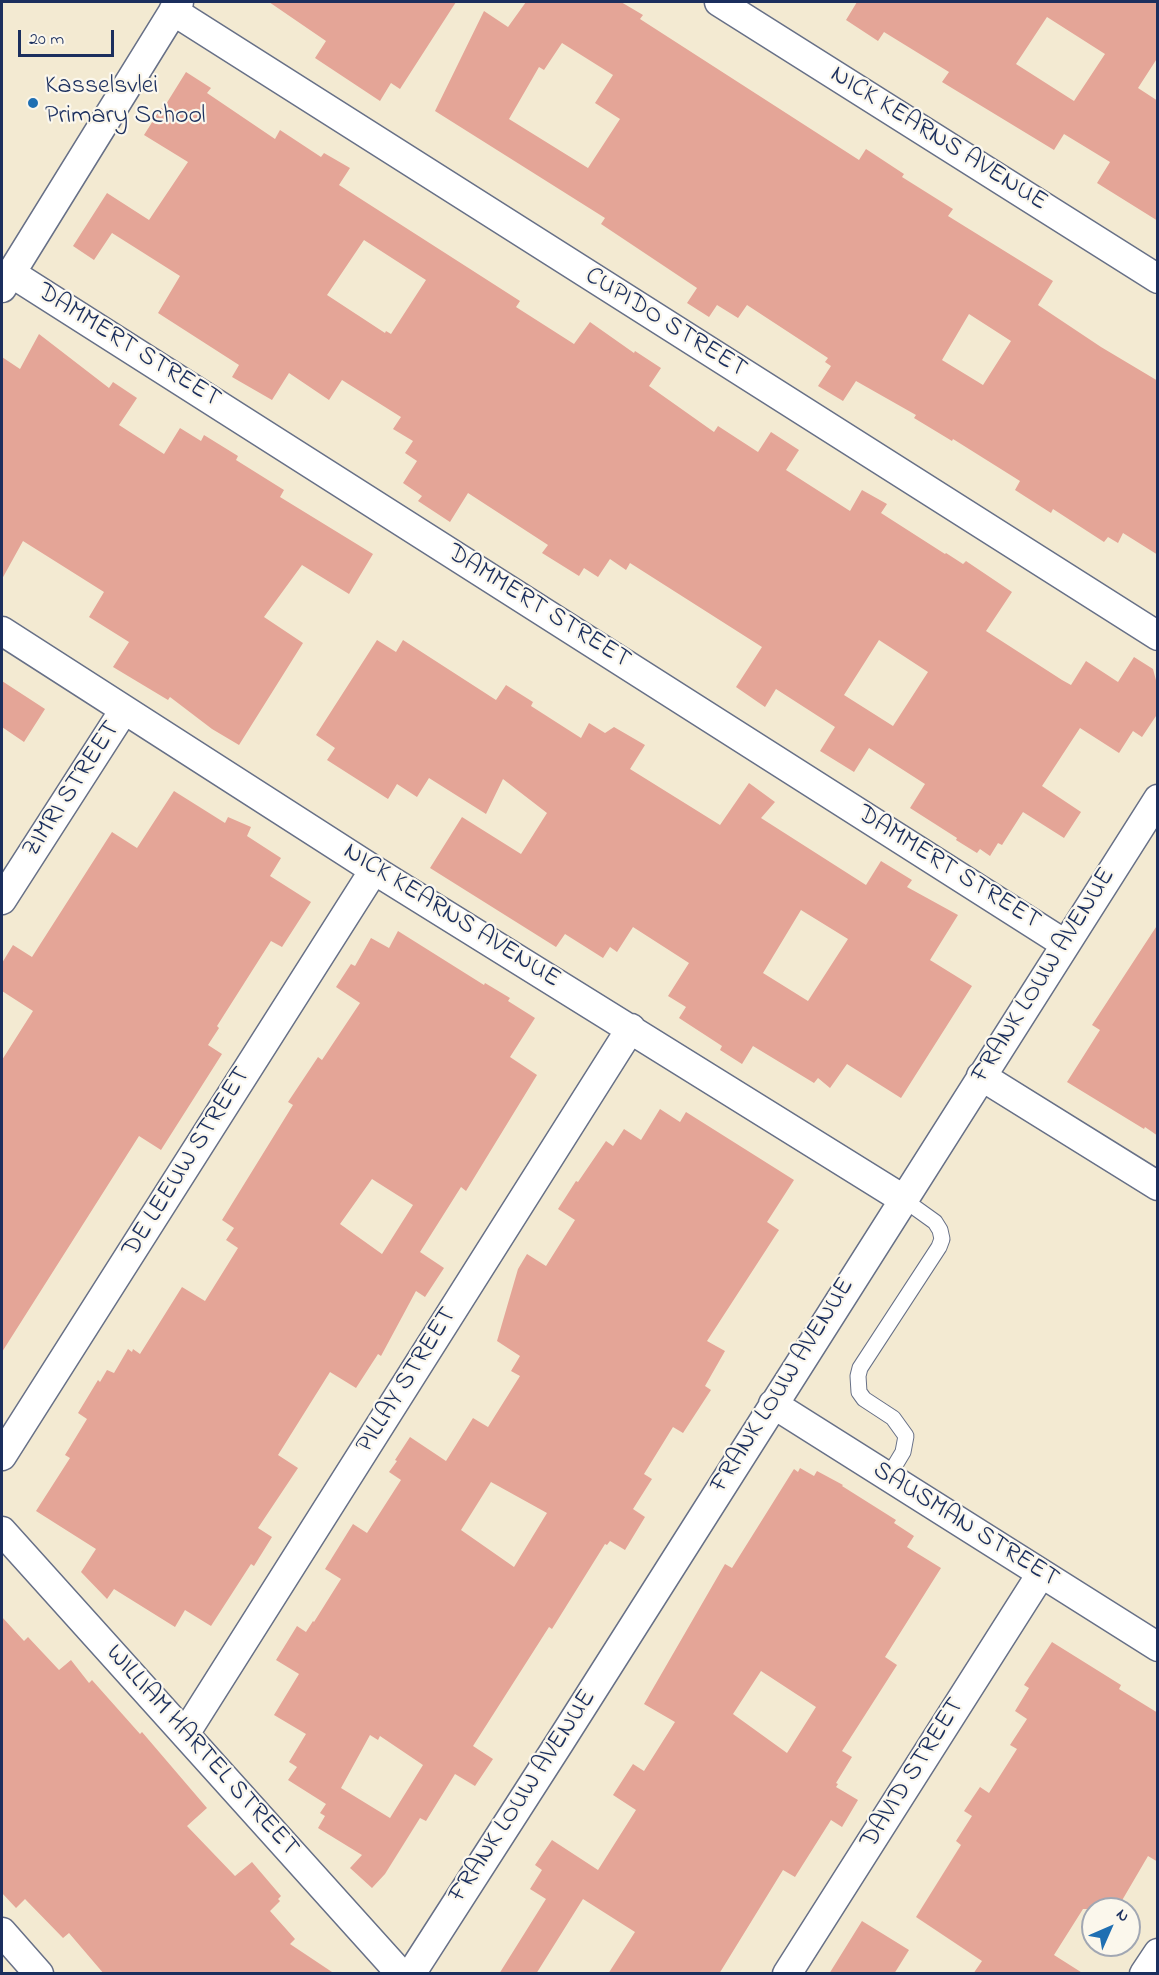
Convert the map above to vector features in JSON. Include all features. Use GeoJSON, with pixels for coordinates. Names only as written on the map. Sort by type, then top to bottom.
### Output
{"type":"FeatureCollection","features":[{"type":"Feature","properties":{"kind":"street","name":"NICK KEARNS AVENUE"},"geometry":{"type":"LineString","coordinates":[[719,2],[1158,279]]}},
{"type":"Feature","properties":{"kind":"street"},"geometry":{"type":"LineString","coordinates":[[6,280],[176,6]]}},
{"type":"Feature","properties":{"kind":"street","name":"CUPIDO STREET"},"geometry":{"type":"LineString","coordinates":[[176,6],[1158,636]]}},
{"type":"Feature","properties":{"kind":"street","name":"DAMMERT STREET"},"geometry":{"type":"LineString","coordinates":[[6,280],[1065,944]]}},
{"type":"Feature","properties":{"kind":"street","name":"NICK KEARNS AVENUE"},"geometry":{"type":"LineString","coordinates":[[2,631],[374,870],[903,1199]]}},
{"type":"Feature","properties":{"kind":"street","name":"ZIMRI STREET"},"geometry":{"type":"LineString","coordinates":[[2,900],[124,710]]}},
{"type":"Feature","properties":{"kind":"street","name":"FRANK LOUW AVENUE"},"geometry":{"type":"LineString","coordinates":[[411,1974],[1158,799]]}},
{"type":"Feature","properties":{"kind":"street","name":"DE LEEUW STREET"},"geometry":{"type":"LineString","coordinates":[[2,1456],[374,870]]}},
{"type":"Feature","properties":{"kind":"street","name":"PILLAY STREET"},"geometry":{"type":"LineString","coordinates":[[184,1734],[631,1029]]}},
{"type":"Feature","properties":{"kind":"street"},"geometry":{"type":"LineString","coordinates":[[981,1076],[1158,1186]]}},
{"type":"Feature","properties":{"kind":"street","name":"SAUSMAN STREET"},"geometry":{"type":"LineString","coordinates":[[773,1404],[1158,1647]]}},
{"type":"Feature","properties":{"kind":"street","name":"WILLIAM HARTEL STREET"},"geometry":{"type":"LineString","coordinates":[[2,1531],[401,1974]]}},
{"type":"Feature","properties":{"kind":"street","name":"DAVID STREET"},"geometry":{"type":"LineString","coordinates":[[787,1974],[1041,1574]]}},
{"type":"Feature","properties":{"kind":"street"},"geometry":{"type":"LineString","coordinates":[[2,1932],[39,1974]]}},
{"type":"Feature","properties":{"kind":"street"},"geometry":{"type":"LineString","coordinates":[[1144,1974],[1158,1953]]}},
{"type":"Feature","properties":{"kind":"lane"},"geometry":{"type":"LineString","coordinates":[[888,1477],[903,1452],[906,1436],[893,1418],[864,1399],[859,1392],[858,1376],[860,1368],[942,1239],[935,1222],[903,1199]]}},
{"type":"Feature","properties":{"kind":"building"},"geometry":{"type":"Polygon","coordinates":[[[269,2],[456,2],[400,89],[391,83],[380,101],[315,58],[326,41],[269,2]]]}},
{"type":"Feature","properties":{"kind":"building"},"geometry":{"type":"Polygon","coordinates":[[[526,2],[621,2],[643,15],[640,19],[859,160],[866,149],[904,174],[902,177],[953,209],[948,216],[1053,281],[1038,305],[1158,381],[1158,555],[1123,533],[1118,543],[1108,537],[1104,542],[1053,509],[1051,513],[1015,490],[1020,481],[953,439],[952,441],[914,418],[916,415],[856,381],[843,401],[818,386],[831,366],[825,362],[828,358],[747,305],[738,318],[717,305],[709,317],[687,303],[697,288],[601,224],[605,218],[435,111],[484,11],[508,27],[526,2]],[[562,43],[544,70],[539,67],[509,119],[588,168],[620,119],[595,103],[613,75],[562,43]],[[969,314],[942,360],[983,385],[1011,341],[969,314]]]}},
{"type":"Feature","properties":{"kind":"building"},"geometry":{"type":"Polygon","coordinates":[[[857,2],[1158,2],[1158,57],[1138,88],[1158,101],[1158,221],[1097,183],[1110,162],[1064,134],[1054,150],[942,82],[949,72],[884,32],[878,41],[846,20],[857,2]],[[1047,17],[1016,64],[1074,101],[1105,54],[1047,17]]]}},
{"type":"Feature","properties":{"kind":"building"},"geometry":{"type":"Polygon","coordinates":[[[186,72],[211,88],[207,93],[275,139],[280,130],[321,157],[324,153],[350,168],[339,185],[520,301],[516,307],[574,344],[590,322],[634,353],[635,351],[661,368],[649,386],[714,432],[718,426],[758,452],[771,432],[799,450],[786,470],[850,511],[862,490],[887,504],[881,513],[945,554],[963,564],[966,561],[1012,592],[986,631],[1062,680],[1071,685],[1086,661],[1118,682],[1134,657],[1153,669],[1158,688],[1158,713],[1142,737],[1133,731],[1119,753],[1080,728],[1042,786],[1081,812],[1064,838],[1023,812],[1002,845],[998,843],[990,856],[980,849],[977,853],[910,808],[925,784],[869,748],[854,772],[820,751],[835,727],[776,689],[765,707],[736,687],[762,647],[630,563],[626,570],[610,559],[598,577],[584,568],[579,576],[542,553],[548,545],[468,493],[450,522],[418,501],[422,496],[403,483],[417,461],[405,453],[413,441],[393,429],[401,417],[342,380],[329,400],[289,373],[272,400],[232,377],[239,365],[158,313],[180,276],[112,233],[94,260],[73,246],[107,193],[149,220],[188,162],[144,135],[161,108],[163,109],[186,72]],[[364,240],[327,295],[385,333],[386,331],[391,334],[426,280],[364,240]],[[879,640],[844,695],[893,726],[928,672],[879,640]]]}},
{"type":"Feature","properties":{"kind":"building"},"geometry":{"type":"Polygon","coordinates":[[[39,334],[109,388],[113,382],[137,398],[119,425],[164,454],[180,428],[201,441],[204,435],[238,456],[236,460],[284,490],[280,497],[373,554],[349,594],[302,565],[264,617],[303,643],[239,745],[212,729],[170,697],[168,700],[113,667],[129,642],[89,617],[104,592],[23,541],[2,579],[2,357],[20,369],[39,334]]]}},
{"type":"Feature","properties":{"kind":"building"},"geometry":{"type":"Polygon","coordinates":[[[377,640],[396,652],[403,640],[496,700],[506,685],[533,702],[531,706],[581,738],[589,723],[605,733],[614,727],[645,745],[630,769],[720,825],[749,783],[775,802],[761,818],[866,885],[881,861],[912,880],[907,887],[958,915],[930,960],[972,986],[901,1098],[847,1064],[830,1088],[818,1078],[814,1083],[753,1046],[742,1064],[720,1050],[722,1046],[679,1018],[686,1007],[668,996],[689,963],[633,927],[617,952],[610,947],[603,958],[565,934],[556,947],[430,868],[462,817],[521,854],[547,813],[503,779],[486,814],[429,778],[417,797],[397,784],[388,799],[327,760],[335,748],[316,735],[377,640]],[[801,910],[763,973],[808,1001],[848,939],[801,910]]]}},
{"type":"Feature","properties":{"kind":"building"},"geometry":{"type":"Polygon","coordinates":[[[2,681],[45,709],[24,742],[2,727],[2,681]]]}},
{"type":"Feature","properties":{"kind":"building"},"geometry":{"type":"Polygon","coordinates":[[[174,791],[225,823],[228,817],[251,827],[247,836],[281,858],[270,876],[311,902],[282,947],[271,941],[217,1026],[219,1028],[208,1045],[222,1054],[161,1150],[139,1136],[2,1352],[2,1060],[33,1011],[2,991],[2,963],[13,945],[32,957],[112,832],[137,848],[174,791]]]}},
{"type":"Feature","properties":{"kind":"building"},"geometry":{"type":"Polygon","coordinates":[[[1158,924],[1158,1136],[1067,1082],[1100,1030],[1092,1025],[1158,924]]]}},
{"type":"Feature","properties":{"kind":"building"},"geometry":{"type":"Polygon","coordinates":[[[398,931],[484,985],[485,983],[510,998],[508,1001],[535,1018],[510,1057],[537,1075],[466,1191],[461,1187],[420,1252],[444,1268],[425,1297],[416,1291],[381,1356],[378,1354],[356,1388],[330,1372],[278,1455],[298,1468],[258,1528],[272,1537],[254,1566],[251,1564],[211,1626],[185,1610],[175,1627],[114,1589],[107,1599],[81,1572],[96,1549],[36,1511],[70,1458],[65,1455],[87,1419],[78,1413],[98,1380],[100,1382],[107,1370],[114,1373],[128,1349],[132,1352],[133,1349],[140,1354],[182,1287],[205,1301],[238,1248],[226,1240],[234,1228],[222,1220],[293,1105],[288,1102],[318,1057],[322,1060],[360,1003],[336,987],[351,964],[355,966],[371,938],[389,948],[398,931]],[[372,1179],[340,1224],[382,1254],[413,1205],[372,1179]]]}},
{"type":"Feature","properties":{"kind":"building"},"geometry":{"type":"Polygon","coordinates":[[[660,1109],[680,1122],[686,1112],[794,1180],[767,1222],[779,1230],[707,1341],[725,1351],[705,1386],[711,1390],[683,1433],[673,1427],[644,1474],[652,1479],[633,1509],[645,1517],[625,1550],[610,1541],[607,1545],[605,1544],[552,1629],[549,1627],[473,1746],[493,1759],[475,1786],[455,1774],[426,1821],[420,1818],[385,1874],[372,1888],[350,1868],[362,1855],[318,1828],[325,1816],[320,1813],[326,1804],[288,1780],[297,1767],[289,1762],[306,1734],[274,1715],[299,1674],[276,1660],[297,1626],[306,1632],[341,1579],[325,1569],[353,1524],[367,1533],[401,1480],[389,1472],[410,1437],[446,1461],[473,1418],[488,1427],[520,1376],[511,1371],[520,1356],[497,1341],[518,1269],[527,1254],[546,1266],[575,1220],[558,1209],[606,1141],[613,1146],[624,1129],[641,1140],[660,1109]],[[491,1482],[461,1530],[514,1567],[547,1513],[491,1482]],[[370,1735],[341,1788],[390,1818],[423,1765],[380,1736],[378,1740],[370,1735]]]}},
{"type":"Feature","properties":{"kind":"building"},"geometry":{"type":"Polygon","coordinates":[[[800,1468],[814,1476],[817,1471],[843,1485],[896,1520],[894,1523],[914,1536],[907,1547],[941,1568],[885,1657],[897,1665],[842,1751],[852,1757],[836,1783],[838,1784],[836,1787],[858,1800],[842,1827],[831,1820],[795,1877],[783,1870],[719,1974],[608,1974],[635,1932],[583,1899],[536,1974],[499,1974],[546,1899],[530,1889],[542,1870],[535,1865],[552,1840],[598,1870],[636,1810],[613,1795],[633,1764],[644,1771],[675,1722],[644,1704],[725,1564],[732,1568],[794,1469],[798,1472],[800,1468]],[[761,1671],[733,1714],[787,1753],[816,1707],[761,1671]]]}},
{"type":"Feature","properties":{"kind":"building"},"geometry":{"type":"Polygon","coordinates":[[[2,1617],[24,1641],[28,1637],[59,1670],[71,1660],[89,1683],[92,1680],[140,1734],[142,1732],[207,1808],[187,1826],[235,1876],[252,1862],[281,1896],[278,1899],[280,1901],[270,1911],[295,1939],[290,1944],[335,1974],[104,1974],[69,1933],[63,1938],[25,1899],[16,1908],[2,1893],[2,1617]]]}},
{"type":"Feature","properties":{"kind":"building"},"geometry":{"type":"Polygon","coordinates":[[[1052,1642],[1121,1685],[1119,1689],[1158,1713],[1158,1862],[1148,1856],[1124,1897],[1081,1897],[1081,1912],[1054,1955],[1084,1974],[973,1974],[982,1961],[916,1917],[961,1845],[956,1841],[972,1816],[964,1811],[980,1787],[989,1793],[1017,1749],[1010,1745],[1027,1719],[1015,1711],[1029,1688],[1024,1685],[1052,1642]]]}},
{"type":"Feature","properties":{"kind":"building"},"geometry":{"type":"Polygon","coordinates":[[[862,1921],[909,1950],[894,1974],[829,1974],[862,1921]]]}},
{"type":"Feature","properties":{"kind":"place","name":"Kasselsvlei Primary School"},"geometry":{"type":"Point","coordinates":[33,103]}}]}
